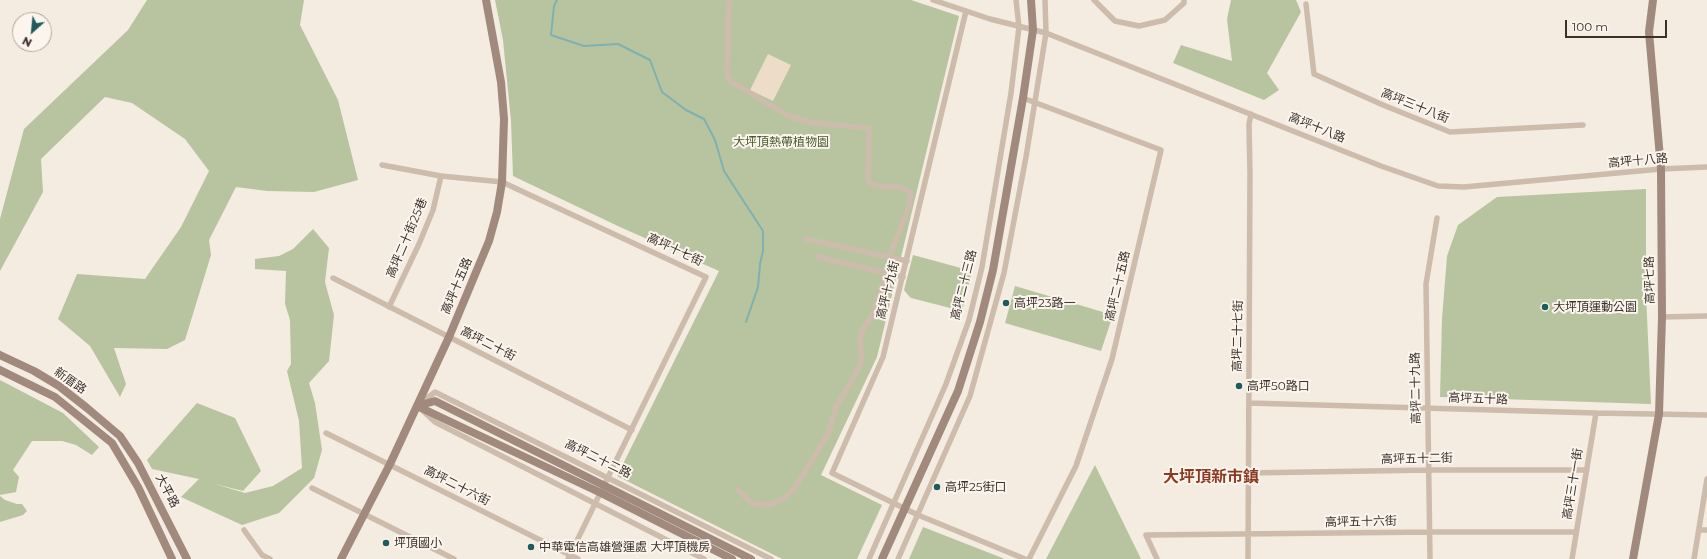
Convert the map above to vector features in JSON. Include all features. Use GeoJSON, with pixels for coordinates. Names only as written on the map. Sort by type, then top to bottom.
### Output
{"type":"FeatureCollection","features":[{"type":"Feature","properties":{"kind":"street","name":"高坪十五路"},"geometry":{"type":"LineString","coordinates":[[341,559],[390,464],[417,406],[489,241],[502,182],[504,119],[501,82],[486,0]]}},
{"type":"Feature","properties":{"kind":"street"},"geometry":{"type":"LineString","coordinates":[[729,0],[728,73],[730,81],[788,116],[814,123],[869,128],[868,182],[878,186],[900,187],[911,193],[910,204],[889,257]]}},
{"type":"Feature","properties":{"kind":"street","name":"高坪十八路"},"geometry":{"type":"LineString","coordinates":[[933,0],[1019,27],[1046,33],[1417,180],[1438,186],[1464,187],[1661,169],[1707,167]]}},
{"type":"Feature","properties":{"kind":"street","name":"高坪二十三路"},"geometry":{"type":"LineString","coordinates":[[869,559],[946,384],[969,320],[982,267],[1011,94],[1019,27],[1016,0]]}},
{"type":"Feature","properties":{"kind":"street","name":"高坪二十三路"},"geometry":{"type":"LineString","coordinates":[[882,559],[906,509],[958,391],[980,322],[993,270],[1023,98],[1033,30],[1031,0]]}},
{"type":"Feature","properties":{"kind":"street"},"geometry":{"type":"LineString","coordinates":[[898,559],[970,396],[1004,273],[1036,102],[1046,33],[1044,0]]}},
{"type":"Feature","properties":{"kind":"street"},"geometry":{"type":"LineString","coordinates":[[1094,0],[1115,21],[1139,26],[1165,20],[1184,3],[1184,0]]}},
{"type":"Feature","properties":{"kind":"street","name":"高坪七路"},"geometry":{"type":"LineString","coordinates":[[1633,559],[1659,414],[1662,317],[1661,169],[1649,32],[1653,0]]}},
{"type":"Feature","properties":{"kind":"street","name":"高坪三十八街"},"geometry":{"type":"LineString","coordinates":[[1306,4],[1314,74],[1383,105],[1450,132],[1583,125]]}},
{"type":"Feature","properties":{"kind":"street","name":"高坪十九街"},"geometry":{"type":"LineString","coordinates":[[918,515],[832,473],[883,357],[966,11]]}},
{"type":"Feature","properties":{"kind":"street","name":"高坪二十五路"},"geometry":{"type":"LineString","coordinates":[[1023,98],[1161,150],[1112,359],[1076,466],[1029,559]]}},
{"type":"Feature","properties":{"kind":"street","name":"高坪二十七街"},"geometry":{"type":"LineString","coordinates":[[1248,559],[1249,124],[1251,114]]}},
{"type":"Feature","properties":{"kind":"street","name":"高坪十七街"},"geometry":{"type":"LineString","coordinates":[[382,165],[441,176],[502,182],[706,277],[569,557]]}},
{"type":"Feature","properties":{"kind":"street","name":"高坪二十街25巷"},"geometry":{"type":"LineString","coordinates":[[389,307],[419,244],[433,210],[441,176]]}},
{"type":"Feature","properties":{"kind":"street","name":"高坪二十九路"},"geometry":{"type":"LineString","coordinates":[[1430,559],[1426,284],[1437,218]]}},
{"type":"Feature","properties":{"kind":"street"},"geometry":{"type":"LineString","coordinates":[[806,239],[907,261]]}},
{"type":"Feature","properties":{"kind":"street"},"geometry":{"type":"LineString","coordinates":[[818,256],[903,277]]}},
{"type":"Feature","properties":{"kind":"street"},"geometry":{"type":"LineString","coordinates":[[738,490],[752,504],[769,505],[785,498],[794,489],[828,434],[836,407],[862,360],[860,338],[864,327],[872,316],[886,273]]}},
{"type":"Feature","properties":{"kind":"street","name":"高坪二十街"},"geometry":{"type":"LineString","coordinates":[[333,278],[632,430]]}},
{"type":"Feature","properties":{"kind":"street"},"geometry":{"type":"LineString","coordinates":[[1662,317],[1707,316]]}},
{"type":"Feature","properties":{"kind":"street","name":"新厝路"},"geometry":{"type":"LineString","coordinates":[[0,355],[34,371],[59,386],[120,436]]}},
{"type":"Feature","properties":{"kind":"street","name":"新厝路"},"geometry":{"type":"LineString","coordinates":[[0,370],[55,397],[112,442]]}},
{"type":"Feature","properties":{"kind":"street","name":"高坪二十二路"},"geometry":{"type":"LineString","coordinates":[[417,406],[436,401],[751,559]]}},
{"type":"Feature","properties":{"kind":"street","name":"高坪五十路"},"geometry":{"type":"LineString","coordinates":[[1248,403],[1707,415]]}},
{"type":"Feature","properties":{"kind":"street"},"geometry":{"type":"LineString","coordinates":[[417,406],[435,422],[704,559]]}},
{"type":"Feature","properties":{"kind":"street","name":"高坪二十二路"},"geometry":{"type":"LineString","coordinates":[[417,406],[605,485],[771,559]]}},
{"type":"Feature","properties":{"kind":"street","name":"高坪三十一街"},"geometry":{"type":"LineString","coordinates":[[1572,559],[1596,413]]}},
{"type":"Feature","properties":{"kind":"street","name":"高坪二十六街"},"geometry":{"type":"LineString","coordinates":[[326,434],[390,464],[569,557],[578,559]]}},
{"type":"Feature","properties":{"kind":"street","name":"大平路"},"geometry":{"type":"LineString","coordinates":[[120,436],[138,463],[187,559]]}},
{"type":"Feature","properties":{"kind":"street","name":"大平路"},"geometry":{"type":"LineString","coordinates":[[112,442],[138,487],[172,559]]}},
{"type":"Feature","properties":{"kind":"street","name":"高坪五十二街"},"geometry":{"type":"LineString","coordinates":[[1248,473],[1429,470],[1587,470]]}},
{"type":"Feature","properties":{"kind":"street"},"geometry":{"type":"LineString","coordinates":[[1694,559],[1707,479]]}},
{"type":"Feature","properties":{"kind":"street","name":"高坪二十二路"},"geometry":{"type":"LineString","coordinates":[[605,485],[732,559]]}},
{"type":"Feature","properties":{"kind":"street"},"geometry":{"type":"LineString","coordinates":[[312,488],[454,559]]}},
{"type":"Feature","properties":{"kind":"street"},"geometry":{"type":"LineString","coordinates":[[918,515],[1025,559]]}},
{"type":"Feature","properties":{"kind":"street"},"geometry":{"type":"LineString","coordinates":[[244,530],[262,555],[270,559]]}},
{"type":"Feature","properties":{"kind":"street"},"geometry":{"type":"LineString","coordinates":[[1699,530],[1707,530]]}},
{"type":"Feature","properties":{"kind":"street","name":"高坪五十六街"},"geometry":{"type":"LineString","coordinates":[[1157,559],[1146,535],[1576,532]]}},
{"type":"Feature","properties":{"kind":"green space"},"geometry":{"type":"Polygon","coordinates":[[[147,0],[304,0],[300,25],[338,100],[358,180],[314,192],[267,191],[236,187],[209,240],[211,255],[185,340],[167,349],[114,348],[126,384],[120,397],[90,346],[58,319],[77,274],[145,279],[181,227],[209,171],[185,139],[132,103],[105,97],[41,159],[43,192],[0,271],[0,219],[24,129],[128,30],[147,0]]]}},
{"type":"Feature","properties":{"kind":"green space","name":"大坪頂熱帶植物園"},"geometry":{"type":"Polygon","coordinates":[[[495,0],[911,0],[959,16],[877,357],[821,475],[882,505],[857,559],[782,559],[617,476],[719,271],[620,227],[513,176],[511,121],[503,40],[495,0]]]}},
{"type":"Feature","properties":{"kind":"green space"},"geometry":{"type":"Polygon","coordinates":[[[1231,0],[1296,0],[1301,12],[1267,73],[1279,90],[1264,100],[1173,63],[1181,45],[1232,61],[1227,19],[1231,0]]]}},
{"type":"Feature","properties":{"kind":"green space","name":"大坪頂運動公園"},"geometry":{"type":"Polygon","coordinates":[[[1646,189],[1646,295],[1651,404],[1440,397],[1442,319],[1447,256],[1458,225],[1497,197],[1646,189]]]}},
{"type":"Feature","properties":{"kind":"green space"},"geometry":{"type":"Polygon","coordinates":[[[313,229],[329,248],[325,282],[334,315],[329,361],[309,383],[315,403],[322,450],[314,478],[279,513],[242,525],[181,497],[199,479],[152,469],[147,460],[197,403],[235,418],[261,471],[243,491],[215,484],[245,493],[273,486],[302,468],[299,421],[287,371],[291,364],[290,320],[285,304],[286,271],[255,269],[255,259],[279,256],[293,249],[313,229]]]}},
{"type":"Feature","properties":{"kind":"green space"},"geometry":{"type":"Polygon","coordinates":[[[913,255],[972,271],[962,311],[911,298],[908,295],[904,290],[913,255]]]}},
{"type":"Feature","properties":{"kind":"green space"},"geometry":{"type":"Polygon","coordinates":[[[1015,286],[1113,315],[1101,351],[1005,323],[1015,286]]]}},
{"type":"Feature","properties":{"kind":"green space"},"geometry":{"type":"Polygon","coordinates":[[[0,380],[63,413],[99,447],[92,455],[76,445],[62,441],[32,441],[13,470],[19,477],[16,492],[0,495],[0,380]]]}},
{"type":"Feature","properties":{"kind":"green space"},"geometry":{"type":"Polygon","coordinates":[[[1095,465],[1141,559],[1046,559],[1095,465]]]}},
{"type":"Feature","properties":{"kind":"green space"},"geometry":{"type":"Polygon","coordinates":[[[0,496],[5,500],[22,504],[27,511],[23,515],[0,522],[0,496]]]}},
{"type":"Feature","properties":{"kind":"green space"},"geometry":{"type":"Polygon","coordinates":[[[923,527],[1005,559],[909,559],[923,527]]]}},
{"type":"Feature","properties":{"kind":"shaded area"},"geometry":{"type":"Polygon","coordinates":[[[768,54],[791,65],[773,101],[750,90],[768,54]]]}},
{"type":"Feature","properties":{"kind":"waterway"},"geometry":{"type":"LineString","coordinates":[[557,0],[554,6],[551,35],[584,46],[618,44],[650,60],[662,92],[686,110],[704,119],[715,140],[724,171],[763,231],[763,251],[758,287],[746,322]]}},
{"type":"Feature","properties":{"kind":"place","name":"高坪23路一"},"geometry":{"type":"Point","coordinates":[1006,303]}},
{"type":"Feature","properties":{"kind":"place","name":"大坪頂運動公園"},"geometry":{"type":"Point","coordinates":[1545,307]}},
{"type":"Feature","properties":{"kind":"place","name":"高坪50路口"},"geometry":{"type":"Point","coordinates":[1239,386]}},
{"type":"Feature","properties":{"kind":"place","name":"高坪25街口"},"geometry":{"type":"Point","coordinates":[937,487]}},
{"type":"Feature","properties":{"kind":"place","name":"坪頂國小"},"geometry":{"type":"Point","coordinates":[386,543]}},
{"type":"Feature","properties":{"kind":"place","name":"中華電信高雄營運處 大坪頂機房"},"geometry":{"type":"Point","coordinates":[531,547]}},
{"type":"Feature","properties":{"kind":"district","name":"大坪頂新市鎮"},"geometry":{"type":"Point","coordinates":[1211,477]}}]}
